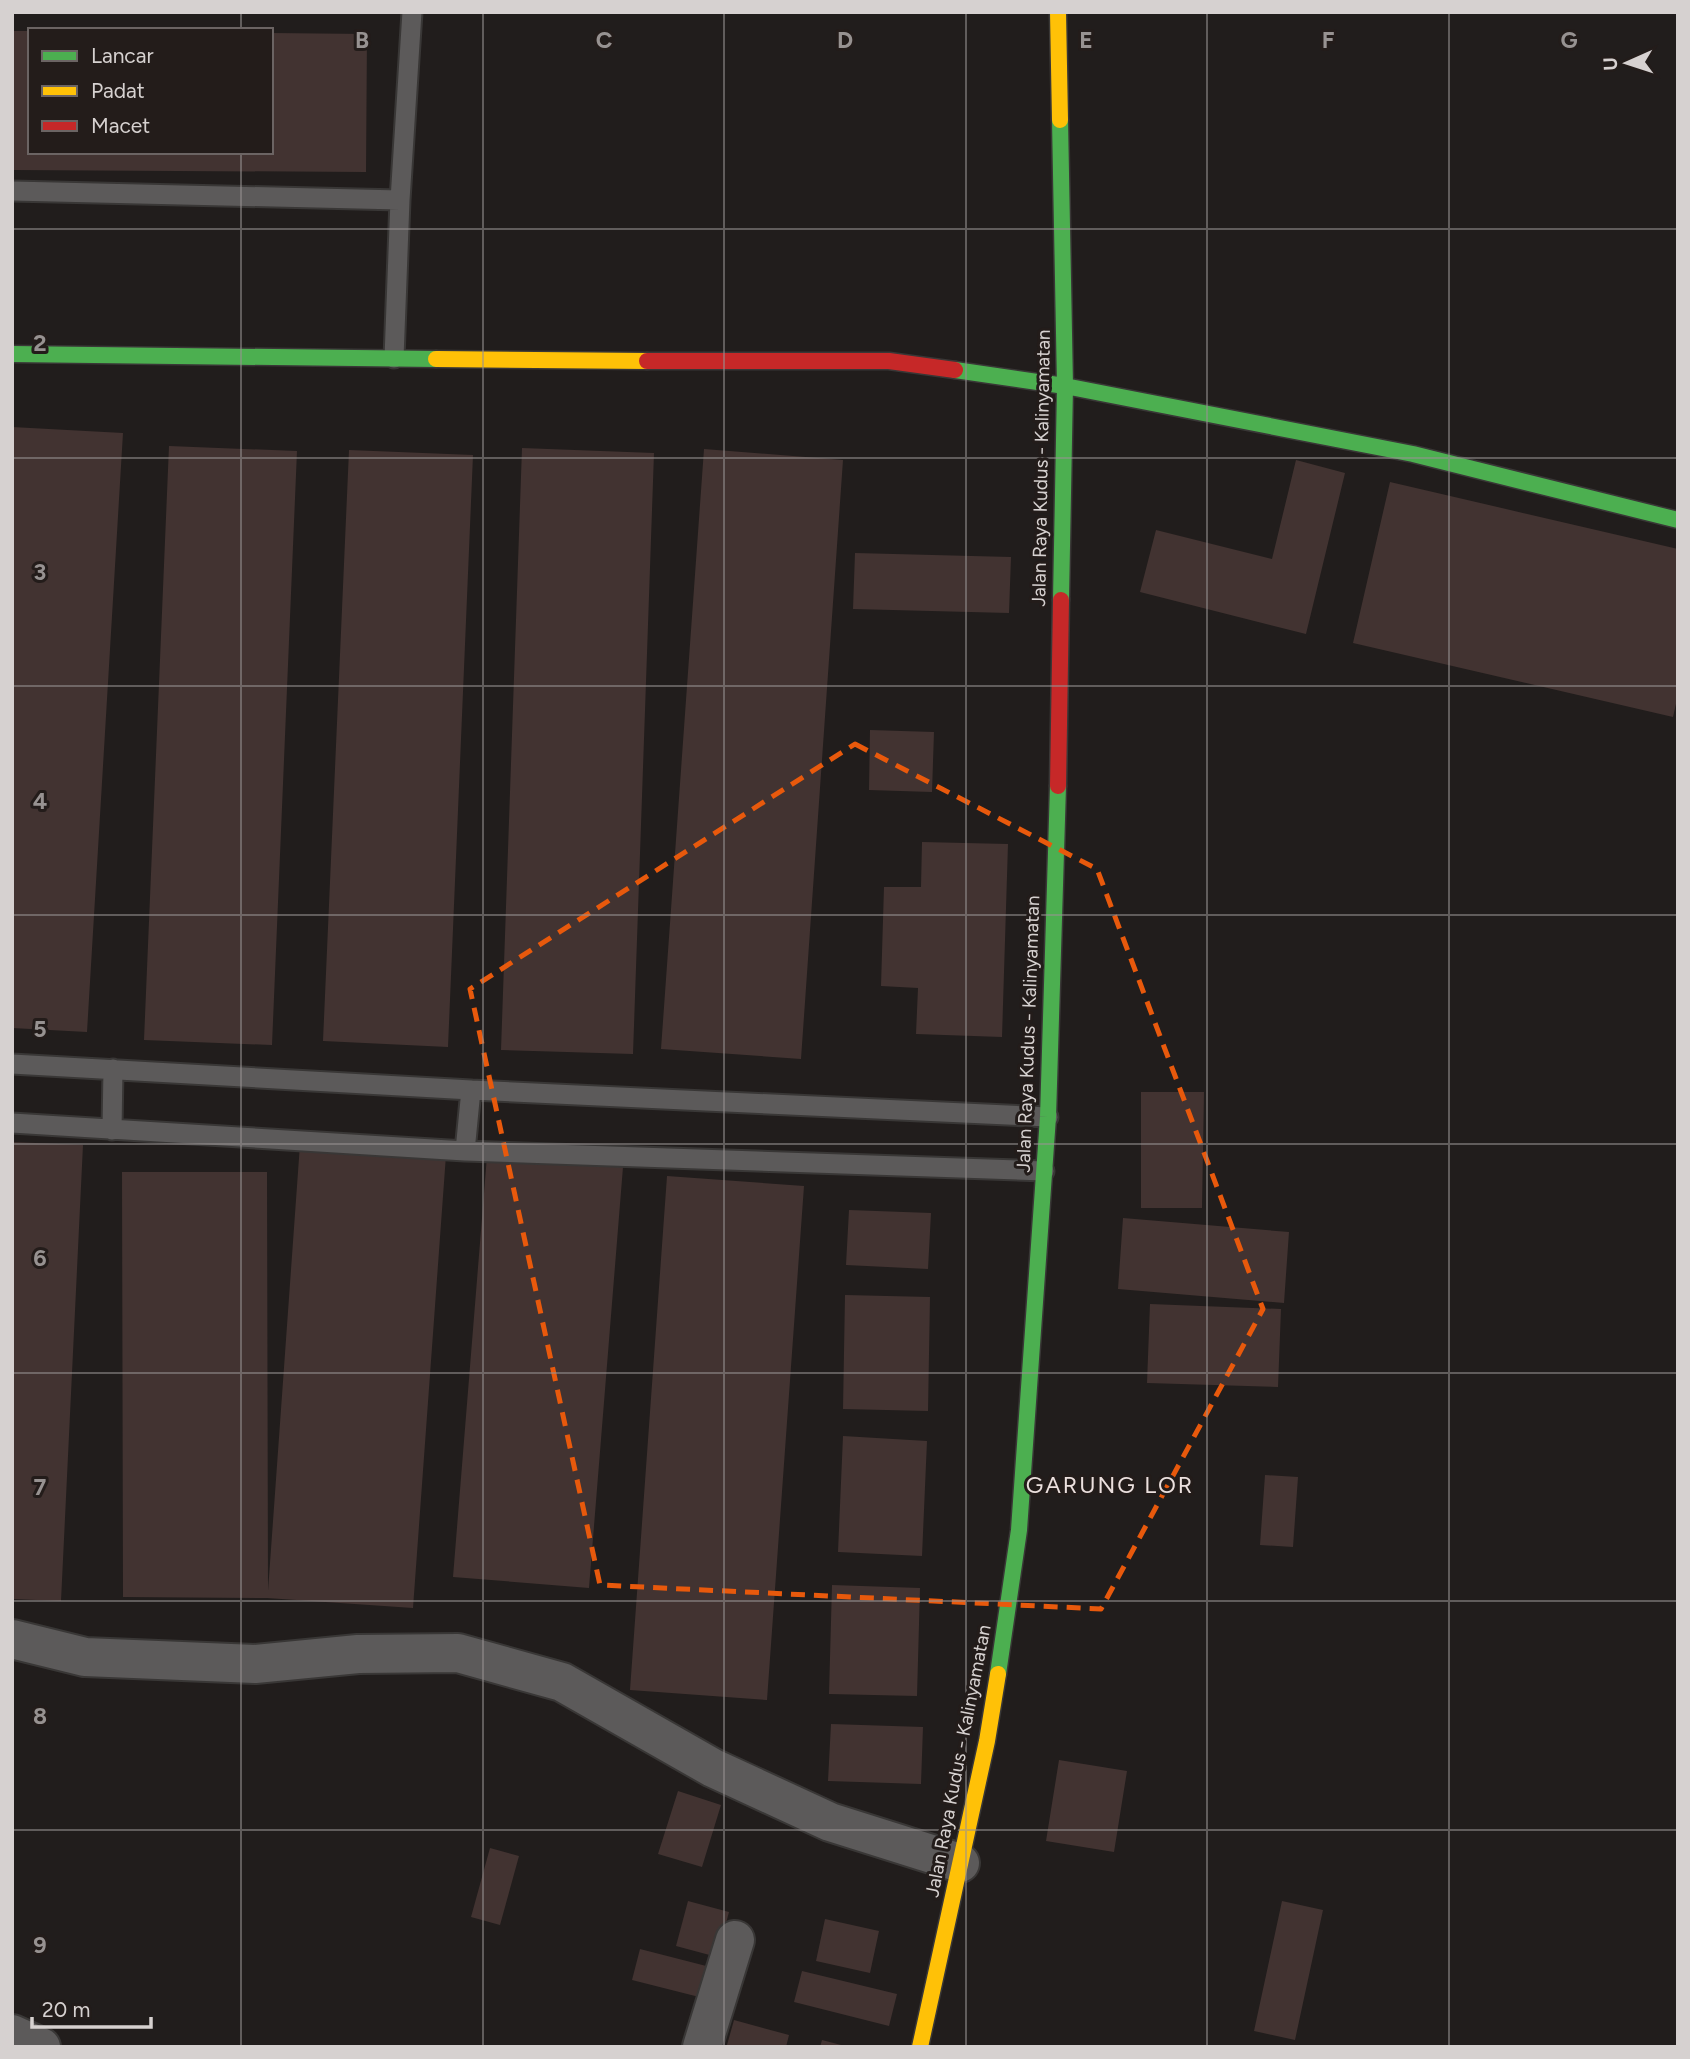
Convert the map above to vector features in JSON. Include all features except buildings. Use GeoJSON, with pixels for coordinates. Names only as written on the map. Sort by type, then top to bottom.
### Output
{"type":"FeatureCollection","features":[{"type":"Feature","properties":{"kind":"main road","name":"Jalan Raya Kudus - Kalinyamatan"},"geometry":{"type":"LineString","coordinates":[[920,2047],[987,1741],[1009,1614],[1018,1542],[1048,1117],[1058,793],[1065,386],[1058,12]]}},
{"type":"Feature","properties":{"kind":"main road"},"geometry":{"type":"LineString","coordinates":[[12,354],[733,362],[889,361],[1065,386],[1413,454],[1678,520]]}},
{"type":"Feature","properties":{"kind":"street"},"geometry":{"type":"LineString","coordinates":[[12,1639],[85,1657],[242,1663],[358,1654],[458,1653],[562,1682],[713,1768],[830,1822],[960,1863]]}},
{"type":"Feature","properties":{"kind":"street"},"geometry":{"type":"LineString","coordinates":[[702,2047],[736,1941]]}},
{"type":"Feature","properties":{"kind":"street"},"geometry":{"type":"LineString","coordinates":[[12,2034],[41,2047]]}},
{"type":"Feature","properties":{"kind":"lane"},"geometry":{"type":"LineString","coordinates":[[394,358],[400,200],[412,12]]}},
{"type":"Feature","properties":{"kind":"lane"},"geometry":{"type":"LineString","coordinates":[[12,191],[400,200]]}},
{"type":"Feature","properties":{"kind":"lane"},"geometry":{"type":"LineString","coordinates":[[12,1064],[471,1090],[1048,1117]]}},
{"type":"Feature","properties":{"kind":"lane"},"geometry":{"type":"LineString","coordinates":[[112,1130],[113,1069]]}},
{"type":"Feature","properties":{"kind":"lane"},"geometry":{"type":"LineString","coordinates":[[465,1151],[471,1090]]}},
{"type":"Feature","properties":{"kind":"lane"},"geometry":{"type":"LineString","coordinates":[[12,1123],[465,1151],[1044,1171]]}},
{"type":"Feature","properties":{"kind":"highlighted area"},"geometry":{"type":"Polygon","coordinates":[[[855,744],[1097,869],[1263,1309],[1101,1609],[600,1585],[470,989],[855,744]]]}},
{"type":"Feature","properties":{"kind":"traffic: fast"},"geometry":{"type":"LineString","coordinates":[[1060,120],[1065,386],[1061,600]]}},
{"type":"Feature","properties":{"kind":"traffic: fast"},"geometry":{"type":"LineString","coordinates":[[12,354],[436,359]]}},
{"type":"Feature","properties":{"kind":"traffic: fast"},"geometry":{"type":"LineString","coordinates":[[955,370],[1065,386],[1413,454],[1678,520]]}},
{"type":"Feature","properties":{"kind":"traffic: fast"},"geometry":{"type":"LineString","coordinates":[[998,1674],[1019,1530],[1048,1117],[1058,786]]}},
{"type":"Feature","properties":{"kind":"traffic: slow"},"geometry":{"type":"LineString","coordinates":[[1058,12],[1060,120]]}},
{"type":"Feature","properties":{"kind":"traffic: slow"},"geometry":{"type":"LineString","coordinates":[[436,359],[647,361]]}},
{"type":"Feature","properties":{"kind":"traffic: slow"},"geometry":{"type":"LineString","coordinates":[[920,2047],[987,1741],[998,1674]]}},
{"type":"Feature","properties":{"kind":"traffic: jam"},"geometry":{"type":"LineString","coordinates":[[647,361],[889,361],[955,370]]}},
{"type":"Feature","properties":{"kind":"traffic: jam"},"geometry":{"type":"LineString","coordinates":[[1058,786],[1061,600]]}},
{"type":"Feature","properties":{"kind":"district","name":"GARUNG LOR"},"geometry":{"type":"Point","coordinates":[1110,1485]}}]}
